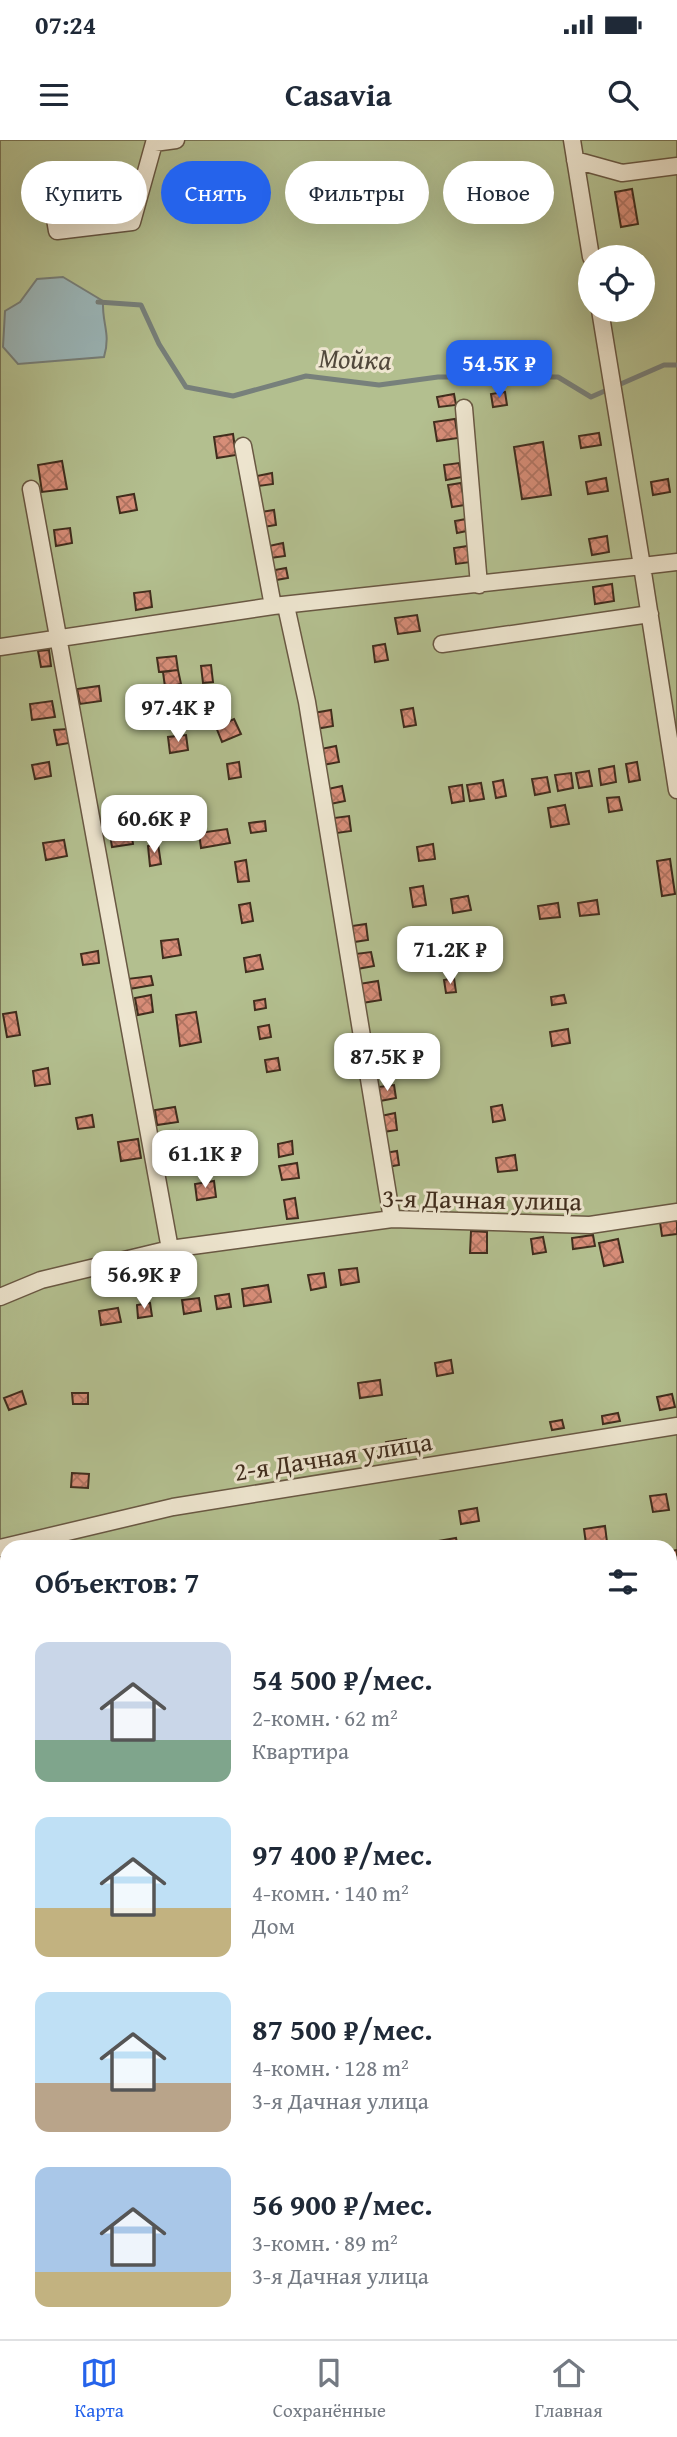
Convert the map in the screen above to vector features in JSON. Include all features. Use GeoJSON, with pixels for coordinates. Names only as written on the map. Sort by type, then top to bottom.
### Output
{"type":"FeatureCollection","features":[{"type":"Feature","properties":{"kind":"street"},"geometry":{"type":"LineString","coordinates":[[147,168],[154,143],[176,140]]}},
{"type":"Feature","properties":{"kind":"street"},"geometry":{"type":"LineString","coordinates":[[572,140],[589,245]]}},
{"type":"Feature","properties":{"kind":"street"},"geometry":{"type":"LineString","coordinates":[[575,160],[622,173],[677,166]]}},
{"type":"Feature","properties":{"kind":"street"},"geometry":{"type":"LineString","coordinates":[[56,224],[57,231],[115,224]]}},
{"type":"Feature","properties":{"kind":"street"},"geometry":{"type":"LineString","coordinates":[[602,322],[677,790]]}},
{"type":"Feature","properties":{"kind":"street"},"geometry":{"type":"LineString","coordinates":[[464,408],[479,585]]}},
{"type":"Feature","properties":{"kind":"street"},"geometry":{"type":"LineString","coordinates":[[243,446],[279,606],[307,702],[391,1219]]}},
{"type":"Feature","properties":{"kind":"street"},"geometry":{"type":"LineString","coordinates":[[31,489],[170,1249]]}},
{"type":"Feature","properties":{"kind":"street"},"geometry":{"type":"LineString","coordinates":[[0,647],[279,606],[677,562]]}},
{"type":"Feature","properties":{"kind":"street"},"geometry":{"type":"LineString","coordinates":[[442,645],[650,614]]}},
{"type":"Feature","properties":{"kind":"street","name":"3-я Дачная улица"},"geometry":{"type":"LineString","coordinates":[[0,1297],[41,1280],[170,1249],[391,1219],[590,1225],[677,1212]]}},
{"type":"Feature","properties":{"kind":"street","name":"2-я Дачная улица"},"geometry":{"type":"LineString","coordinates":[[34,1540],[173,1507],[677,1426]]}},
{"type":"Feature","properties":{"kind":"green space"},"geometry":{"type":"Polygon","coordinates":[[[0,140],[677,140],[677,1540],[0,1540],[0,140]]]}},
{"type":"Feature","properties":{"kind":"water"},"geometry":{"type":"Polygon","coordinates":[[[63,277],[103,301],[107,342],[104,357],[18,364],[3,347],[5,311],[20,302],[37,279],[63,277]]]}},
{"type":"Feature","properties":{"kind":"building"},"geometry":{"type":"Polygon","coordinates":[[[632,189],[638,224],[621,227],[615,192],[632,189]]]}},
{"type":"Feature","properties":{"kind":"building"},"geometry":{"type":"Polygon","coordinates":[[[505,392],[507,405],[493,407],[491,394],[505,392]]]}},
{"type":"Feature","properties":{"kind":"building"},"geometry":{"type":"Polygon","coordinates":[[[454,394],[456,405],[439,407],[437,397],[454,394]]]}},
{"type":"Feature","properties":{"kind":"building"},"geometry":{"type":"Polygon","coordinates":[[[455,419],[458,438],[437,441],[434,422],[455,419]]]}},
{"type":"Feature","properties":{"kind":"building"},"geometry":{"type":"Polygon","coordinates":[[[599,433],[601,445],[581,448],[579,436],[599,433]]]}},
{"type":"Feature","properties":{"kind":"building"},"geometry":{"type":"Polygon","coordinates":[[[233,434],[236,455],[217,458],[214,437],[233,434]]]}},
{"type":"Feature","properties":{"kind":"building"},"geometry":{"type":"Polygon","coordinates":[[[543,442],[551,495],[522,499],[514,447],[543,442]]]}},
{"type":"Feature","properties":{"kind":"building"},"geometry":{"type":"Polygon","coordinates":[[[62,461],[67,489],[42,492],[38,465],[62,461]]]}},
{"type":"Feature","properties":{"kind":"building"},"geometry":{"type":"Polygon","coordinates":[[[459,463],[462,477],[446,480],[444,465],[459,463]]]}},
{"type":"Feature","properties":{"kind":"building"},"geometry":{"type":"Polygon","coordinates":[[[272,473],[273,484],[259,486],[257,476],[272,473]]]}},
{"type":"Feature","properties":{"kind":"building"},"geometry":{"type":"Polygon","coordinates":[[[606,478],[608,491],[588,494],[586,482],[606,478]]]}},
{"type":"Feature","properties":{"kind":"building"},"geometry":{"type":"Polygon","coordinates":[[[668,479],[670,492],[653,495],[651,482],[668,479]]]}},
{"type":"Feature","properties":{"kind":"building"},"geometry":{"type":"Polygon","coordinates":[[[461,483],[465,505],[452,507],[448,485],[461,483]]]}},
{"type":"Feature","properties":{"kind":"building"},"geometry":{"type":"Polygon","coordinates":[[[134,494],[137,510],[120,513],[117,497],[134,494]]]}},
{"type":"Feature","properties":{"kind":"building"},"geometry":{"type":"Polygon","coordinates":[[[274,510],[276,525],[263,527],[261,512],[274,510]]]}},
{"type":"Feature","properties":{"kind":"building"},"geometry":{"type":"Polygon","coordinates":[[[466,519],[467,531],[457,533],[455,521],[466,519]]]}},
{"type":"Feature","properties":{"kind":"building"},"geometry":{"type":"Polygon","coordinates":[[[70,528],[72,543],[56,546],[54,530],[70,528]]]}},
{"type":"Feature","properties":{"kind":"building"},"geometry":{"type":"Polygon","coordinates":[[[607,536],[609,552],[592,555],[589,539],[607,536]]]}},
{"type":"Feature","properties":{"kind":"building"},"geometry":{"type":"Polygon","coordinates":[[[283,543],[285,556],[270,558],[269,546],[283,543]]]}},
{"type":"Feature","properties":{"kind":"building"},"geometry":{"type":"Polygon","coordinates":[[[468,546],[471,562],[456,564],[454,548],[468,546]]]}},
{"type":"Feature","properties":{"kind":"building"},"geometry":{"type":"Polygon","coordinates":[[[286,568],[288,578],[276,580],[275,570],[286,568]]]}},
{"type":"Feature","properties":{"kind":"building"},"geometry":{"type":"Polygon","coordinates":[[[612,584],[614,601],[595,604],[593,587],[612,584]]]}},
{"type":"Feature","properties":{"kind":"building"},"geometry":{"type":"Polygon","coordinates":[[[150,591],[152,607],[136,610],[134,593],[150,591]]]}},
{"type":"Feature","properties":{"kind":"building"},"geometry":{"type":"Polygon","coordinates":[[[417,615],[420,631],[398,634],[395,618],[417,615]]]}},
{"type":"Feature","properties":{"kind":"building"},"geometry":{"type":"Polygon","coordinates":[[[385,644],[388,660],[375,662],[373,646],[385,644]]]}},
{"type":"Feature","properties":{"kind":"building"},"geometry":{"type":"Polygon","coordinates":[[[49,650],[51,666],[41,667],[38,651],[49,650]]]}},
{"type":"Feature","properties":{"kind":"building"},"geometry":{"type":"Polygon","coordinates":[[[176,656],[178,670],[159,672],[157,658],[176,656]]]}},
{"type":"Feature","properties":{"kind":"building"},"geometry":{"type":"Polygon","coordinates":[[[211,665],[213,682],[203,683],[201,666],[211,665]]]}},
{"type":"Feature","properties":{"kind":"building"},"geometry":{"type":"Polygon","coordinates":[[[178,670],[181,684],[165,687],[163,672],[178,670]]]}},
{"type":"Feature","properties":{"kind":"building"},"geometry":{"type":"Polygon","coordinates":[[[99,686],[101,701],[80,704],[77,689],[99,686]]]}},
{"type":"Feature","properties":{"kind":"building"},"geometry":{"type":"Polygon","coordinates":[[[223,698],[226,712],[213,715],[209,702],[223,698]]]}},
{"type":"Feature","properties":{"kind":"building"},"geometry":{"type":"Polygon","coordinates":[[[52,701],[55,717],[32,720],[30,704],[52,701]]]}},
{"type":"Feature","properties":{"kind":"building"},"geometry":{"type":"Polygon","coordinates":[[[182,704],[185,721],[169,723],[167,706],[182,704]]]}},
{"type":"Feature","properties":{"kind":"building"},"geometry":{"type":"Polygon","coordinates":[[[413,708],[416,725],[404,727],[401,710],[413,708]]]}},
{"type":"Feature","properties":{"kind":"building"},"geometry":{"type":"Polygon","coordinates":[[[331,710],[333,726],[316,729],[313,713],[331,710]]]}},
{"type":"Feature","properties":{"kind":"building"},"geometry":{"type":"Polygon","coordinates":[[[234,719],[241,734],[222,742],[216,727],[234,719]]]}},
{"type":"Feature","properties":{"kind":"building"},"geometry":{"type":"Polygon","coordinates":[[[67,729],[69,743],[57,745],[54,730],[67,729]]]}},
{"type":"Feature","properties":{"kind":"building"},"geometry":{"type":"Polygon","coordinates":[[[186,735],[188,750],[170,753],[168,737],[186,735]]]}},
{"type":"Feature","properties":{"kind":"building"},"geometry":{"type":"Polygon","coordinates":[[[336,746],[339,762],[323,765],[321,749],[336,746]]]}},
{"type":"Feature","properties":{"kind":"building"},"geometry":{"type":"Polygon","coordinates":[[[49,762],[51,776],[35,779],[32,765],[49,762]]]}},
{"type":"Feature","properties":{"kind":"building"},"geometry":{"type":"Polygon","coordinates":[[[239,762],[241,777],[229,779],[227,764],[239,762]]]}},
{"type":"Feature","properties":{"kind":"building"},"geometry":{"type":"Polygon","coordinates":[[[637,762],[640,780],[629,782],[626,764],[637,762]]]}},
{"type":"Feature","properties":{"kind":"building"},"geometry":{"type":"Polygon","coordinates":[[[614,766],[616,782],[601,785],[599,769],[614,766]]]}},
{"type":"Feature","properties":{"kind":"building"},"geometry":{"type":"Polygon","coordinates":[[[589,771],[592,786],[579,788],[576,773],[589,771]]]}},
{"type":"Feature","properties":{"kind":"building"},"geometry":{"type":"Polygon","coordinates":[[[571,773],[573,788],[558,791],[555,775],[571,773]]]}},
{"type":"Feature","properties":{"kind":"building"},"geometry":{"type":"Polygon","coordinates":[[[547,777],[550,792],[535,795],[532,779],[547,777]]]}},
{"type":"Feature","properties":{"kind":"building"},"geometry":{"type":"Polygon","coordinates":[[[503,780],[506,796],[496,798],[493,782],[503,780]]]}},
{"type":"Feature","properties":{"kind":"building"},"geometry":{"type":"Polygon","coordinates":[[[481,783],[484,799],[470,801],[467,785],[481,783]]]}},
{"type":"Feature","properties":{"kind":"building"},"geometry":{"type":"Polygon","coordinates":[[[462,785],[464,801],[452,803],[449,787],[462,785]]]}},
{"type":"Feature","properties":{"kind":"building"},"geometry":{"type":"Polygon","coordinates":[[[342,786],[345,801],[330,804],[328,789],[342,786]]]}},
{"type":"Feature","properties":{"kind":"building"},"geometry":{"type":"Polygon","coordinates":[[[619,797],[622,810],[609,812],[607,798],[619,797]]]}},
{"type":"Feature","properties":{"kind":"building"},"geometry":{"type":"Polygon","coordinates":[[[565,805],[569,824],[551,827],[548,808],[565,805]]]}},
{"type":"Feature","properties":{"kind":"building"},"geometry":{"type":"Polygon","coordinates":[[[349,816],[351,831],[337,833],[334,818],[349,816]]]}},
{"type":"Feature","properties":{"kind":"building"},"geometry":{"type":"Polygon","coordinates":[[[265,821],[266,831],[251,833],[249,823],[265,821]]]}},
{"type":"Feature","properties":{"kind":"building"},"geometry":{"type":"Polygon","coordinates":[[[130,825],[133,844],[112,847],[109,828],[130,825]]]}},
{"type":"Feature","properties":{"kind":"building"},"geometry":{"type":"Polygon","coordinates":[[[227,829],[230,843],[201,848],[199,833],[227,829]]]}},
{"type":"Feature","properties":{"kind":"building"},"geometry":{"type":"Polygon","coordinates":[[[64,840],[67,856],[46,860],[43,843],[64,840]]]}},
{"type":"Feature","properties":{"kind":"building"},"geometry":{"type":"Polygon","coordinates":[[[158,844],[161,864],[150,866],[148,846],[158,844]]]}},
{"type":"Feature","properties":{"kind":"building"},"geometry":{"type":"Polygon","coordinates":[[[433,844],[435,859],[419,861],[417,847],[433,844]]]}},
{"type":"Feature","properties":{"kind":"building"},"geometry":{"type":"Polygon","coordinates":[[[670,859],[675,894],[662,896],[657,861],[670,859]]]}},
{"type":"Feature","properties":{"kind":"building"},"geometry":{"type":"Polygon","coordinates":[[[246,860],[249,881],[238,882],[235,862],[246,860]]]}},
{"type":"Feature","properties":{"kind":"building"},"geometry":{"type":"Polygon","coordinates":[[[423,886],[426,905],[413,907],[410,888],[423,886]]]}},
{"type":"Feature","properties":{"kind":"building"},"geometry":{"type":"Polygon","coordinates":[[[468,896],[471,910],[453,913],[451,899],[468,896]]]}},
{"type":"Feature","properties":{"kind":"building"},"geometry":{"type":"Polygon","coordinates":[[[597,900],[599,914],[580,916],[578,903],[597,900]]]}},
{"type":"Feature","properties":{"kind":"building"},"geometry":{"type":"Polygon","coordinates":[[[250,903],[253,921],[242,923],[239,905],[250,903]]]}},
{"type":"Feature","properties":{"kind":"building"},"geometry":{"type":"Polygon","coordinates":[[[558,903],[560,917],[540,919],[538,906],[558,903]]]}},
{"type":"Feature","properties":{"kind":"building"},"geometry":{"type":"Polygon","coordinates":[[[366,924],[368,940],[354,942],[352,926],[366,924]]]}},
{"type":"Feature","properties":{"kind":"building"},"geometry":{"type":"Polygon","coordinates":[[[463,934],[465,948],[450,951],[448,937],[463,934]]]}},
{"type":"Feature","properties":{"kind":"building"},"geometry":{"type":"Polygon","coordinates":[[[178,939],[181,955],[163,958],[161,941],[178,939]]]}},
{"type":"Feature","properties":{"kind":"building"},"geometry":{"type":"Polygon","coordinates":[[[98,951],[99,963],[83,965],[81,954],[98,951]]]}},
{"type":"Feature","properties":{"kind":"building"},"geometry":{"type":"Polygon","coordinates":[[[371,952],[374,966],[357,969],[355,954],[371,952]]]}},
{"type":"Feature","properties":{"kind":"building"},"geometry":{"type":"Polygon","coordinates":[[[260,955],[263,969],[246,972],[244,958],[260,955]]]}},
{"type":"Feature","properties":{"kind":"building"},"geometry":{"type":"Polygon","coordinates":[[[151,976],[153,985],[129,989],[127,979],[151,976]]]}},
{"type":"Feature","properties":{"kind":"building"},"geometry":{"type":"Polygon","coordinates":[[[454,978],[456,992],[446,993],[444,980],[454,978]]]}},
{"type":"Feature","properties":{"kind":"building"},"geometry":{"type":"Polygon","coordinates":[[[378,981],[381,1000],[362,1003],[359,984],[378,981]]]}},
{"type":"Feature","properties":{"kind":"building"},"geometry":{"type":"Polygon","coordinates":[[[151,995],[153,1012],[138,1015],[135,998],[151,995]]]}},
{"type":"Feature","properties":{"kind":"building"},"geometry":{"type":"Polygon","coordinates":[[[564,995],[566,1003],[552,1005],[551,997],[564,995]]]}},
{"type":"Feature","properties":{"kind":"building"},"geometry":{"type":"Polygon","coordinates":[[[265,999],[266,1008],[255,1010],[254,1001],[265,999]]]}},
{"type":"Feature","properties":{"kind":"building"},"geometry":{"type":"Polygon","coordinates":[[[16,1012],[20,1035],[7,1037],[3,1014],[16,1012]]]}},
{"type":"Feature","properties":{"kind":"building"},"geometry":{"type":"Polygon","coordinates":[[[196,1012],[201,1042],[180,1046],[176,1015],[196,1012]]]}},
{"type":"Feature","properties":{"kind":"building"},"geometry":{"type":"Polygon","coordinates":[[[269,1025],[271,1037],[260,1039],[258,1027],[269,1025]]]}},
{"type":"Feature","properties":{"kind":"building"},"geometry":{"type":"Polygon","coordinates":[[[568,1029],[570,1043],[552,1046],[550,1032],[568,1029]]]}},
{"type":"Feature","properties":{"kind":"building"},"geometry":{"type":"Polygon","coordinates":[[[386,1055],[388,1069],[371,1071],[369,1058],[386,1055]]]}},
{"type":"Feature","properties":{"kind":"building"},"geometry":{"type":"Polygon","coordinates":[[[278,1058],[280,1070],[267,1072],[265,1060],[278,1058]]]}},
{"type":"Feature","properties":{"kind":"building"},"geometry":{"type":"Polygon","coordinates":[[[48,1068],[50,1084],[35,1086],[33,1071],[48,1068]]]}},
{"type":"Feature","properties":{"kind":"building"},"geometry":{"type":"Polygon","coordinates":[[[394,1085],[396,1098],[380,1101],[378,1087],[394,1085]]]}},
{"type":"Feature","properties":{"kind":"building"},"geometry":{"type":"Polygon","coordinates":[[[502,1105],[505,1120],[493,1122],[491,1107],[502,1105]]]}},
{"type":"Feature","properties":{"kind":"building"},"geometry":{"type":"Polygon","coordinates":[[[175,1107],[178,1122],[157,1125],[155,1110],[175,1107]]]}},
{"type":"Feature","properties":{"kind":"building"},"geometry":{"type":"Polygon","coordinates":[[[395,1113],[397,1130],[383,1132],[381,1116],[395,1113]]]}},
{"type":"Feature","properties":{"kind":"building"},"geometry":{"type":"Polygon","coordinates":[[[92,1115],[94,1127],[78,1129],[76,1118],[92,1115]]]}},
{"type":"Feature","properties":{"kind":"building"},"geometry":{"type":"Polygon","coordinates":[[[179,1131],[181,1144],[163,1146],[161,1134],[179,1131]]]}},
{"type":"Feature","properties":{"kind":"building"},"geometry":{"type":"Polygon","coordinates":[[[138,1139],[141,1158],[121,1161],[118,1142],[138,1139]]]}},
{"type":"Feature","properties":{"kind":"building"},"geometry":{"type":"Polygon","coordinates":[[[292,1141],[293,1154],[279,1157],[278,1144],[292,1141]]]}},
{"type":"Feature","properties":{"kind":"building"},"geometry":{"type":"Polygon","coordinates":[[[397,1151],[399,1165],[387,1167],[385,1153],[397,1151]]]}},
{"type":"Feature","properties":{"kind":"building"},"geometry":{"type":"Polygon","coordinates":[[[184,1155],[187,1170],[168,1173],[166,1158],[184,1155]]]}},
{"type":"Feature","properties":{"kind":"building"},"geometry":{"type":"Polygon","coordinates":[[[515,1155],[517,1170],[498,1172],[496,1158],[515,1155]]]}},
{"type":"Feature","properties":{"kind":"building"},"geometry":{"type":"Polygon","coordinates":[[[297,1163],[299,1178],[282,1180],[279,1166],[297,1163]]]}},
{"type":"Feature","properties":{"kind":"building"},"geometry":{"type":"Polygon","coordinates":[[[214,1181],[216,1197],[197,1200],[195,1184],[214,1181]]]}},
{"type":"Feature","properties":{"kind":"building"},"geometry":{"type":"Polygon","coordinates":[[[295,1198],[298,1218],[287,1219],[284,1200],[295,1198]]]}},
{"type":"Feature","properties":{"kind":"building"},"geometry":{"type":"Polygon","coordinates":[[[677,1220],[677,1234],[662,1236],[660,1222],[677,1220]]]}},
{"type":"Feature","properties":{"kind":"building"},"geometry":{"type":"Polygon","coordinates":[[[471,1231],[487,1232],[487,1253],[470,1253],[471,1231]]]}},
{"type":"Feature","properties":{"kind":"building"},"geometry":{"type":"Polygon","coordinates":[[[593,1235],[595,1246],[573,1249],[572,1238],[593,1235]]]}},
{"type":"Feature","properties":{"kind":"building"},"geometry":{"type":"Polygon","coordinates":[[[543,1237],[546,1252],[533,1254],[531,1239],[543,1237]]]}},
{"type":"Feature","properties":{"kind":"building"},"geometry":{"type":"Polygon","coordinates":[[[618,1239],[623,1262],[604,1266],[599,1243],[618,1239]]]}},
{"type":"Feature","properties":{"kind":"building"},"geometry":{"type":"Polygon","coordinates":[[[357,1268],[359,1282],[341,1285],[339,1270],[357,1268]]]}},
{"type":"Feature","properties":{"kind":"building"},"geometry":{"type":"Polygon","coordinates":[[[324,1273],[326,1287],[311,1290],[308,1275],[324,1273]]]}},
{"type":"Feature","properties":{"kind":"building"},"geometry":{"type":"Polygon","coordinates":[[[268,1285],[271,1302],[244,1306],[242,1289],[268,1285]]]}},
{"type":"Feature","properties":{"kind":"building"},"geometry":{"type":"Polygon","coordinates":[[[229,1294],[231,1307],[217,1309],[215,1296],[229,1294]]]}},
{"type":"Feature","properties":{"kind":"building"},"geometry":{"type":"Polygon","coordinates":[[[199,1298],[201,1311],[184,1314],[182,1300],[199,1298]]]}},
{"type":"Feature","properties":{"kind":"building"},"geometry":{"type":"Polygon","coordinates":[[[150,1303],[152,1316],[138,1318],[137,1305],[150,1303]]]}},
{"type":"Feature","properties":{"kind":"building"},"geometry":{"type":"Polygon","coordinates":[[[118,1308],[121,1322],[101,1325],[99,1311],[118,1308]]]}},
{"type":"Feature","properties":{"kind":"building"},"geometry":{"type":"Polygon","coordinates":[[[451,1360],[453,1373],[437,1376],[435,1363],[451,1360]]]}},
{"type":"Feature","properties":{"kind":"building"},"geometry":{"type":"Polygon","coordinates":[[[380,1380],[382,1395],[360,1398],[358,1383],[380,1380]]]}},
{"type":"Feature","properties":{"kind":"building"},"geometry":{"type":"Polygon","coordinates":[[[22,1391],[26,1404],[9,1410],[4,1398],[22,1391]]]}},
{"type":"Feature","properties":{"kind":"building"},"geometry":{"type":"Polygon","coordinates":[[[72,1393],[88,1393],[88,1404],[73,1404],[72,1393]]]}},
{"type":"Feature","properties":{"kind":"building"},"geometry":{"type":"Polygon","coordinates":[[[672,1394],[675,1407],[660,1410],[657,1397],[672,1394]]]}},
{"type":"Feature","properties":{"kind":"building"},"geometry":{"type":"Polygon","coordinates":[[[618,1413],[620,1421],[603,1424],[602,1416],[618,1413]]]}},
{"type":"Feature","properties":{"kind":"building"},"geometry":{"type":"Polygon","coordinates":[[[562,1420],[564,1428],[552,1430],[550,1422],[562,1420]]]}},
{"type":"Feature","properties":{"kind":"building"},"geometry":{"type":"Polygon","coordinates":[[[406,1439],[409,1455],[389,1459],[386,1442],[406,1439]]]}},
{"type":"Feature","properties":{"kind":"building"},"geometry":{"type":"Polygon","coordinates":[[[72,1473],[89,1474],[88,1488],[71,1487],[72,1473]]]}},
{"type":"Feature","properties":{"kind":"building"},"geometry":{"type":"Polygon","coordinates":[[[666,1494],[669,1510],[653,1512],[650,1496],[666,1494]]]}},
{"type":"Feature","properties":{"kind":"building"},"geometry":{"type":"Polygon","coordinates":[[[477,1508],[479,1521],[461,1524],[459,1511],[477,1508]]]}},
{"type":"Feature","properties":{"kind":"building"},"geometry":{"type":"Polygon","coordinates":[[[605,1526],[607,1540],[585,1540],[584,1529],[605,1526]]]}},
{"type":"Feature","properties":{"kind":"waterway","name":"Мойка"},"geometry":{"type":"LineString","coordinates":[[98,302],[141,305],[159,344],[186,387],[233,396],[306,376],[379,385],[438,377],[558,377],[591,397],[664,365],[677,365]]}}]}
